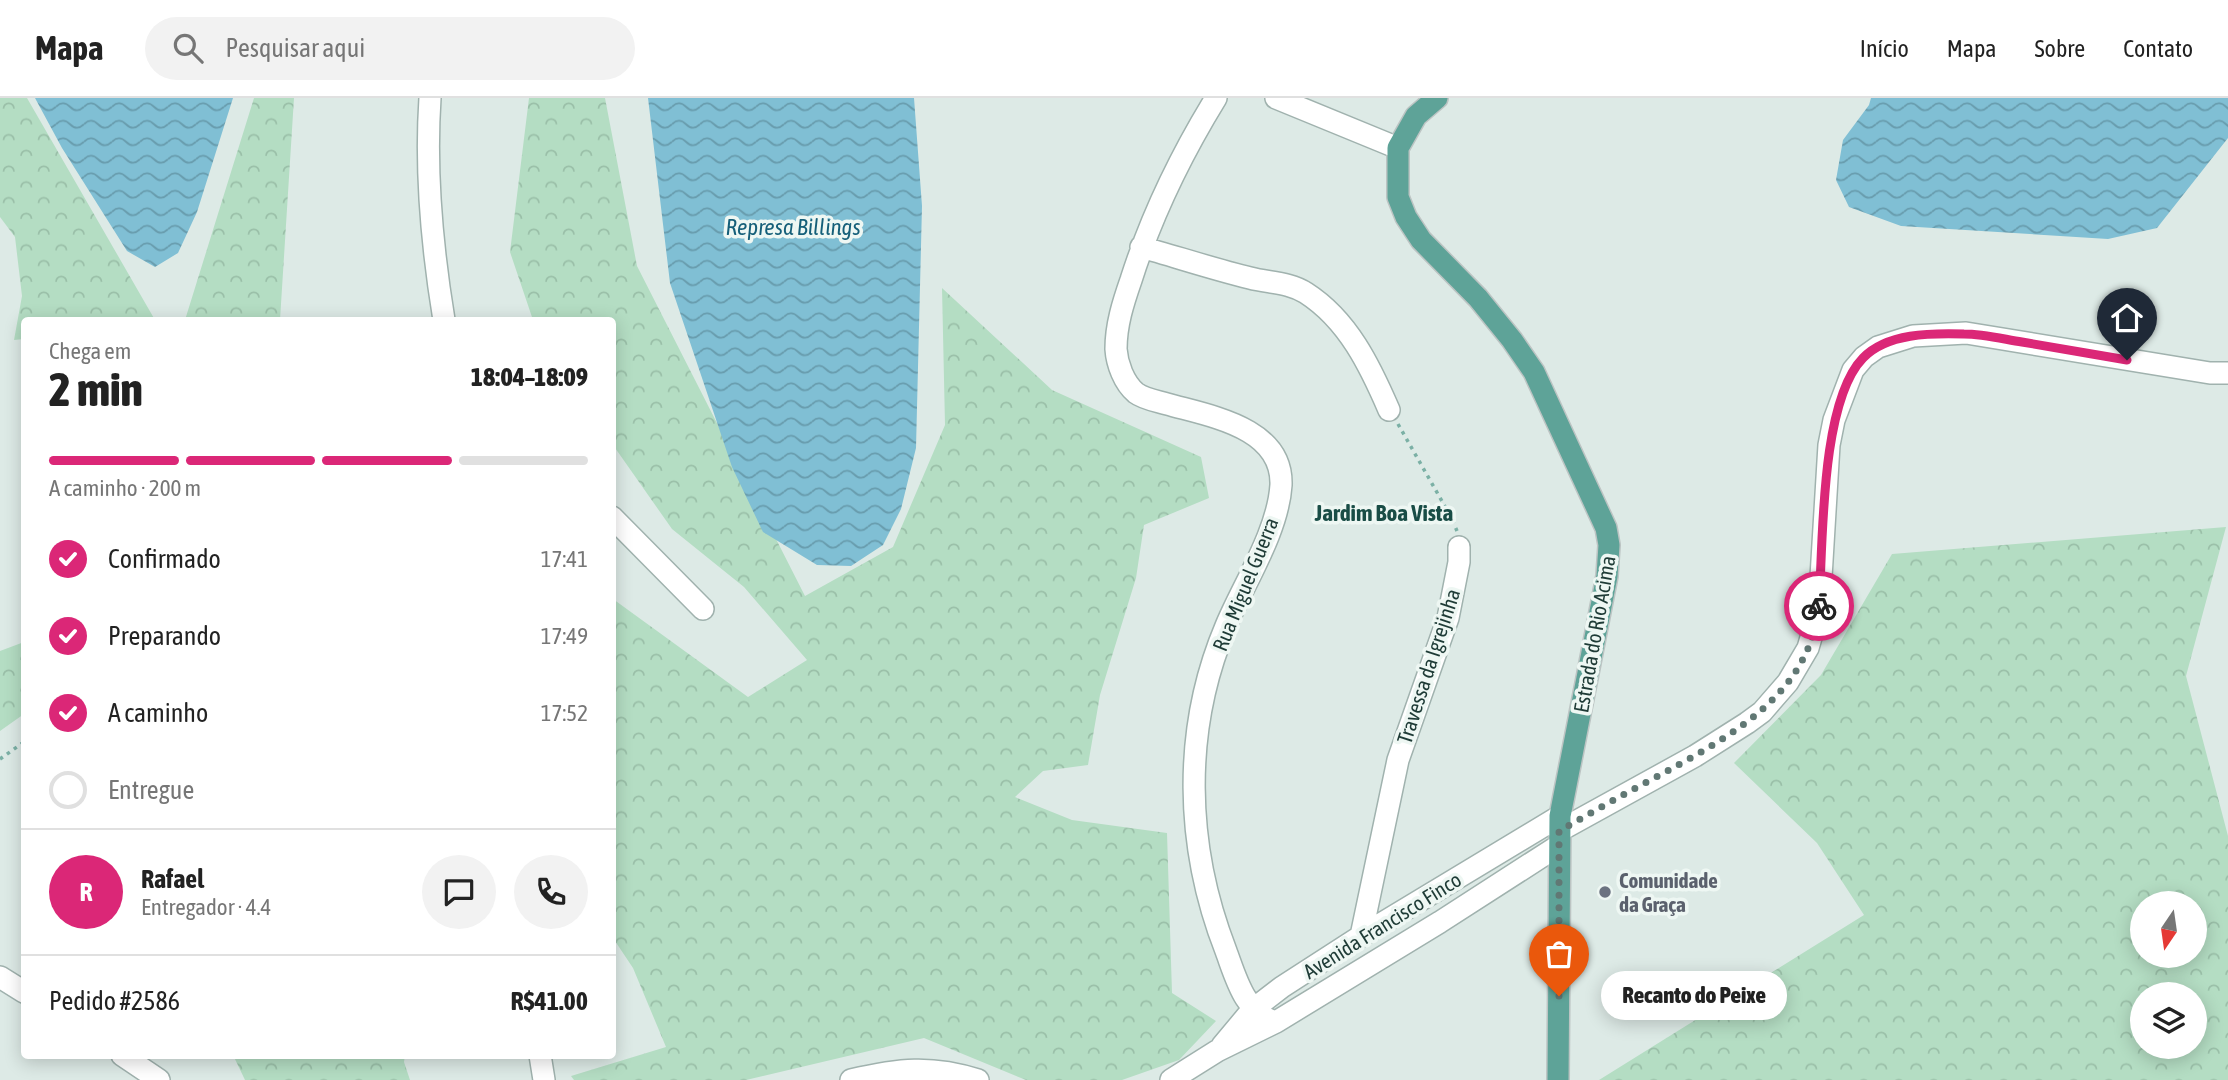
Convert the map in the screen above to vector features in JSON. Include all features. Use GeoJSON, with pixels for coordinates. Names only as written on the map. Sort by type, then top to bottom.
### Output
{"type":"FeatureCollection","features":[{"type":"Feature","properties":{"kind":"main road","name":"Estrada do Rio Acima"},"geometry":{"type":"LineString","coordinates":[[1437,98],[1416,116],[1398,148],[1398,197],[1420,240],[1478,298],[1534,372],[1606,528],[1609,545],[1607,576],[1559,831],[1558,1080]]}},
{"type":"Feature","properties":{"kind":"street"},"geometry":{"type":"LineString","coordinates":[[430,98],[432,220],[444,317]]}},
{"type":"Feature","properties":{"kind":"street","name":"Rua Miguel Guerra"},"geometry":{"type":"LineString","coordinates":[[1216,98],[1176,170],[1141,247],[1120,313],[1116,351],[1119,366],[1136,393],[1236,425],[1256,435],[1270,450],[1280,472],[1279,499],[1268,534],[1225,627],[1216,653],[1202,703],[1193,768],[1194,820],[1206,888],[1218,932],[1252,1010]]}},
{"type":"Feature","properties":{"kind":"street"},"geometry":{"type":"LineString","coordinates":[[1276,98],[1398,148]]}},
{"type":"Feature","properties":{"kind":"street"},"geometry":{"type":"LineString","coordinates":[[1141,247],[1252,279],[1293,286],[1308,294],[1329,312],[1355,342],[1374,375],[1389,410]]}},
{"type":"Feature","properties":{"kind":"street","name":"Avenida Francisco Finco"},"geometry":{"type":"LineString","coordinates":[[1217,1051],[1252,1010],[1361,936],[1695,756],[1762,712],[1788,682],[1808,648],[1819,610],[1829,445],[1840,400],[1853,370],[1864,357],[1878,347],[1913,336],[1966,334],[2210,373],[2228,373]]}},
{"type":"Feature","properties":{"kind":"street"},"geometry":{"type":"LineString","coordinates":[[616,521],[703,609]]}},
{"type":"Feature","properties":{"kind":"street","name":"Travessa da Igrejinha"},"geometry":{"type":"LineString","coordinates":[[1361,936],[1398,760],[1448,618],[1460,562],[1459,547]]}},
{"type":"Feature","properties":{"kind":"street","name":"Avenida Francisco Finco"},"geometry":{"type":"LineString","coordinates":[[1171,1080],[1217,1051],[1276,1023],[1451,915],[1559,831]]}},
{"type":"Feature","properties":{"kind":"street"},"geometry":{"type":"LineString","coordinates":[[0,977],[21,990]]}},
{"type":"Feature","properties":{"kind":"street"},"geometry":{"type":"LineString","coordinates":[[1252,1010],[1266,1020],[1276,1023]]}},
{"type":"Feature","properties":{"kind":"street"},"geometry":{"type":"LineString","coordinates":[[128,1059],[159,1080]]}},
{"type":"Feature","properties":{"kind":"street"},"geometry":{"type":"LineString","coordinates":[[541,1059],[544,1080]]}},
{"type":"Feature","properties":{"kind":"street"},"geometry":{"type":"LineString","coordinates":[[851,1080],[914,1069],[944,1071],[978,1080]]}},
{"type":"Feature","properties":{"kind":"path"},"geometry":{"type":"LineString","coordinates":[[1389,410],[1451,517],[1457,529],[1459,547]]}},
{"type":"Feature","properties":{"kind":"path"},"geometry":{"type":"LineString","coordinates":[[0,758],[21,744]]}},
{"type":"Feature","properties":{"kind":"green space"},"geometry":{"type":"Polygon","coordinates":[[[0,98],[27,98],[153,317],[21,317],[21,339],[14,340],[22,296],[15,237],[0,217],[0,98]]]}},
{"type":"Feature","properties":{"kind":"green space"},"geometry":{"type":"Polygon","coordinates":[[[254,98],[294,98],[280,317],[186,317],[254,98]]]}},
{"type":"Feature","properties":{"kind":"green space"},"geometry":{"type":"Polygon","coordinates":[[[529,98],[605,98],[637,266],[805,596],[893,547],[945,425],[942,288],[1052,390],[1201,457],[1209,498],[1144,525],[1136,578],[1100,695],[1088,765],[1043,771],[1015,797],[1072,820],[1167,833],[1172,993],[1216,1021],[1179,1060],[1122,1080],[1026,1080],[924,1038],[746,1080],[574,1080],[571,1076],[666,1047],[633,968],[616,942],[616,601],[748,697],[807,660],[744,587],[672,529],[616,449],[616,317],[532,317],[510,252],[529,98]]]}},
{"type":"Feature","properties":{"kind":"green space"},"geometry":{"type":"Polygon","coordinates":[[[2226,527],[2186,676],[2228,836],[2228,1080],[1599,1080],[1864,915],[1817,843],[1734,763],[1821,675],[1892,554],[2226,527]]]}},
{"type":"Feature","properties":{"kind":"green space"},"geometry":{"type":"Polygon","coordinates":[[[21,643],[21,716],[0,731],[0,651],[21,643]]]}},
{"type":"Feature","properties":{"kind":"green space"},"geometry":{"type":"Polygon","coordinates":[[[235,1059],[404,1059],[410,1080],[245,1080],[235,1059]]]}},
{"type":"Feature","properties":{"kind":"water"},"geometry":{"type":"Polygon","coordinates":[[[35,98],[233,98],[197,212],[178,253],[155,267],[127,251],[62,148],[35,98]]]}},
{"type":"Feature","properties":{"kind":"water","name":"Represa Billings"},"geometry":{"type":"Polygon","coordinates":[[[648,98],[914,98],[922,206],[916,448],[901,509],[883,545],[851,566],[817,565],[763,532],[732,467],[670,283],[648,98]]]}},
{"type":"Feature","properties":{"kind":"water"},"geometry":{"type":"Polygon","coordinates":[[[1871,98],[2228,98],[2228,138],[2157,228],[2108,239],[1901,226],[1849,207],[1836,180],[1843,140],[1869,105],[1871,98]]]}},
{"type":"Feature","properties":{"kind":"way so far"},"geometry":{"type":"LineString","coordinates":[[1559,996],[1559,831],[1695,756],[1762,712],[1788,682],[1808,648],[1819,606]]}},
{"type":"Feature","properties":{"kind":"place","name":"Comunidade da Graça"},"geometry":{"type":"Point","coordinates":[1605,892]}},
{"type":"Feature","properties":{"kind":"place","name":"Recanto do Peixe"},"geometry":{"type":"Point","coordinates":[1559,996]}},
{"type":"Feature","properties":{"kind":"district","name":"Jardim Boa Vista"},"geometry":{"type":"Point","coordinates":[1384,513]}},
{"type":"Feature","properties":{"kind":"route"},"geometry":{"type":"LineString","coordinates":[[1819,606],[1829,445],[1840,400],[1853,370],[1864,357],[1878,347],[1913,336],[1966,334],[2127,360]]}}]}
